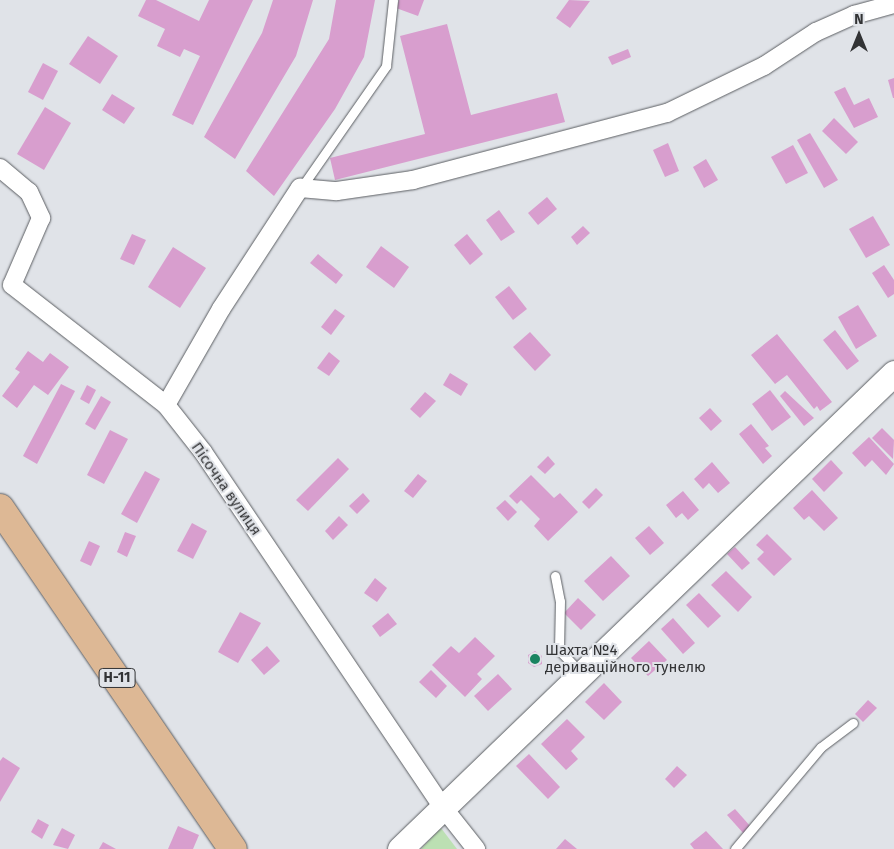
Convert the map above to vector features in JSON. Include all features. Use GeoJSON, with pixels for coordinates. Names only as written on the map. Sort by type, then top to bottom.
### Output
{"type":"FeatureCollection","features":[{"type":"Feature","properties":{"kind":"main road","name":"Н-11"},"geometry":{"type":"LineString","coordinates":[[0,508],[234,849]]}},
{"type":"Feature","properties":{"kind":"street"},"geometry":{"type":"LineString","coordinates":[[166,406],[220,308],[300,188],[337,191],[413,180],[556,145],[667,113],[764,66],[816,32],[854,15],[894,4]]}},
{"type":"Feature","properties":{"kind":"street","name":"Пісочна вулиця"},"geometry":{"type":"LineString","coordinates":[[0,168],[29,192],[41,218],[12,285],[166,406],[203,452],[442,806],[476,849]]}},
{"type":"Feature","properties":{"kind":"street"},"geometry":{"type":"LineString","coordinates":[[400,849],[442,806],[894,373]]}},
{"type":"Feature","properties":{"kind":"lane"},"geometry":{"type":"LineString","coordinates":[[300,188],[386,66],[393,0]]}},
{"type":"Feature","properties":{"kind":"lane"},"geometry":{"type":"LineString","coordinates":[[555,576],[560,601],[559,650],[581,673]]}},
{"type":"Feature","properties":{"kind":"lane"},"geometry":{"type":"LineString","coordinates":[[735,849],[821,747],[852,723]]}},
{"type":"Feature","properties":{"kind":"green space"},"geometry":{"type":"Polygon","coordinates":[[[441,828],[457,849],[421,849],[441,828]]]}},
{"type":"Feature","properties":{"kind":"building"},"geometry":{"type":"Polygon","coordinates":[[[146,0],[156,0],[199,21],[209,0],[253,0],[193,125],[172,115],[200,56],[184,49],[180,57],[157,46],[165,29],[138,16],[146,0]]]}},
{"type":"Feature","properties":{"kind":"building"},"geometry":{"type":"Polygon","coordinates":[[[273,0],[313,0],[296,56],[235,159],[204,137],[262,33],[273,0]]]}},
{"type":"Feature","properties":{"kind":"building"},"geometry":{"type":"Polygon","coordinates":[[[336,0],[375,0],[364,57],[335,109],[274,196],[246,171],[329,39],[336,0]]]}},
{"type":"Feature","properties":{"kind":"building"},"geometry":{"type":"Polygon","coordinates":[[[399,0],[424,0],[418,16],[396,8],[399,0]]]}},
{"type":"Feature","properties":{"kind":"building"},"geometry":{"type":"Polygon","coordinates":[[[569,0],[590,1],[570,28],[556,18],[569,0]]]}},
{"type":"Feature","properties":{"kind":"building"},"geometry":{"type":"Polygon","coordinates":[[[447,24],[471,115],[557,93],[565,122],[335,180],[330,158],[425,134],[400,36],[447,24]]]}},
{"type":"Feature","properties":{"kind":"building"},"geometry":{"type":"Polygon","coordinates":[[[88,36],[118,56],[100,84],[69,64],[88,36]]]}},
{"type":"Feature","properties":{"kind":"building"},"geometry":{"type":"Polygon","coordinates":[[[628,49],[631,57],[612,65],[608,57],[628,49]]]}},
{"type":"Feature","properties":{"kind":"building"},"geometry":{"type":"Polygon","coordinates":[[[43,63],[58,71],[43,100],[28,92],[43,63]]]}},
{"type":"Feature","properties":{"kind":"building"},"geometry":{"type":"Polygon","coordinates":[[[894,78],[894,98],[893,98],[888,80],[894,78]]]}},
{"type":"Feature","properties":{"kind":"building"},"geometry":{"type":"Polygon","coordinates":[[[845,87],[854,105],[869,98],[878,117],[854,128],[834,92],[845,87]]]}},
{"type":"Feature","properties":{"kind":"building"},"geometry":{"type":"Polygon","coordinates":[[[112,94],[135,108],[124,124],[102,110],[112,94]]]}},
{"type":"Feature","properties":{"kind":"building"},"geometry":{"type":"Polygon","coordinates":[[[45,107],[71,123],[44,170],[17,154],[45,107]]]}},
{"type":"Feature","properties":{"kind":"building"},"geometry":{"type":"Polygon","coordinates":[[[834,118],[858,142],[846,154],[822,131],[834,118]]]}},
{"type":"Feature","properties":{"kind":"building"},"geometry":{"type":"Polygon","coordinates":[[[810,133],[838,180],[824,188],[797,140],[810,133]]]}},
{"type":"Feature","properties":{"kind":"building"},"geometry":{"type":"Polygon","coordinates":[[[668,143],[679,171],[665,177],[653,150],[668,143]]]}},
{"type":"Feature","properties":{"kind":"building"},"geometry":{"type":"Polygon","coordinates":[[[793,145],[808,173],[786,184],[771,157],[793,145]]]}},
{"type":"Feature","properties":{"kind":"building"},"geometry":{"type":"Polygon","coordinates":[[[706,159],[718,180],[704,188],[693,167],[706,159]]]}},
{"type":"Feature","properties":{"kind":"building"},"geometry":{"type":"Polygon","coordinates":[[[547,197],[557,209],[538,225],[528,213],[547,197]]]}},
{"type":"Feature","properties":{"kind":"building"},"geometry":{"type":"Polygon","coordinates":[[[499,210],[515,232],[501,241],[486,220],[499,210]]]}},
{"type":"Feature","properties":{"kind":"building"},"geometry":{"type":"Polygon","coordinates":[[[873,216],[890,245],[866,258],[849,229],[873,216]]]}},
{"type":"Feature","properties":{"kind":"building"},"geometry":{"type":"Polygon","coordinates":[[[583,226],[590,233],[577,245],[571,237],[583,226]]]}},
{"type":"Feature","properties":{"kind":"building"},"geometry":{"type":"Polygon","coordinates":[[[132,234],[146,240],[134,265],[120,259],[132,234]]]}},
{"type":"Feature","properties":{"kind":"building"},"geometry":{"type":"Polygon","coordinates":[[[467,234],[483,254],[470,265],[454,245],[467,234]]]}},
{"type":"Feature","properties":{"kind":"building"},"geometry":{"type":"Polygon","coordinates":[[[381,246],[409,267],[394,288],[366,267],[381,246]]]}},
{"type":"Feature","properties":{"kind":"building"},"geometry":{"type":"Polygon","coordinates":[[[173,247],[206,268],[180,308],[148,287],[173,247]]]}},
{"type":"Feature","properties":{"kind":"building"},"geometry":{"type":"Polygon","coordinates":[[[318,254],[343,275],[336,284],[310,263],[318,254]]]}},
{"type":"Feature","properties":{"kind":"building"},"geometry":{"type":"Polygon","coordinates":[[[884,265],[894,280],[894,294],[888,298],[872,273],[884,265]]]}},
{"type":"Feature","properties":{"kind":"building"},"geometry":{"type":"Polygon","coordinates":[[[509,286],[527,309],[513,320],[495,297],[509,286]]]}},
{"type":"Feature","properties":{"kind":"building"},"geometry":{"type":"Polygon","coordinates":[[[858,305],[877,336],[856,349],[838,317],[858,305]]]}},
{"type":"Feature","properties":{"kind":"building"},"geometry":{"type":"Polygon","coordinates":[[[335,309],[345,316],[331,335],[321,327],[335,309]]]}},
{"type":"Feature","properties":{"kind":"building"},"geometry":{"type":"Polygon","coordinates":[[[835,330],[859,361],[847,370],[823,340],[835,330]]]}},
{"type":"Feature","properties":{"kind":"building"},"geometry":{"type":"Polygon","coordinates":[[[530,332],[551,355],[535,371],[513,347],[530,332]]]}},
{"type":"Feature","properties":{"kind":"building"},"geometry":{"type":"Polygon","coordinates":[[[777,334],[832,402],[820,411],[817,406],[814,409],[787,375],[775,384],[751,355],[777,334]]]}},
{"type":"Feature","properties":{"kind":"building"},"geometry":{"type":"Polygon","coordinates":[[[28,351],[43,362],[50,353],[69,367],[48,395],[34,385],[17,408],[2,396],[20,372],[15,369],[28,351]]]}},
{"type":"Feature","properties":{"kind":"building"},"geometry":{"type":"Polygon","coordinates":[[[329,352],[340,361],[329,376],[317,368],[329,352]]]}},
{"type":"Feature","properties":{"kind":"building"},"geometry":{"type":"Polygon","coordinates":[[[450,373],[468,384],[461,396],[443,385],[450,373]]]}},
{"type":"Feature","properties":{"kind":"building"},"geometry":{"type":"Polygon","coordinates":[[[61,384],[75,391],[37,464],[23,456],[61,384]]]}},
{"type":"Feature","properties":{"kind":"building"},"geometry":{"type":"Polygon","coordinates":[[[87,385],[96,390],[89,404],[80,399],[87,385]]]}},
{"type":"Feature","properties":{"kind":"building"},"geometry":{"type":"Polygon","coordinates":[[[770,390],[791,417],[772,431],[752,404],[770,390]]]}},
{"type":"Feature","properties":{"kind":"building"},"geometry":{"type":"Polygon","coordinates":[[[785,391],[814,418],[804,426],[780,396],[785,391]]]}},
{"type":"Feature","properties":{"kind":"building"},"geometry":{"type":"Polygon","coordinates":[[[425,392],[436,401],[420,418],[410,409],[425,392]]]}},
{"type":"Feature","properties":{"kind":"building"},"geometry":{"type":"Polygon","coordinates":[[[101,396],[111,402],[95,430],[85,424],[101,396]]]}},
{"type":"Feature","properties":{"kind":"building"},"geometry":{"type":"Polygon","coordinates":[[[710,408],[722,421],[711,431],[699,418],[710,408]]]}},
{"type":"Feature","properties":{"kind":"building"},"geometry":{"type":"Polygon","coordinates":[[[751,424],[769,446],[765,448],[772,456],[763,464],[739,434],[751,424]]]}},
{"type":"Feature","properties":{"kind":"building"},"geometry":{"type":"Polygon","coordinates":[[[882,428],[894,440],[893,459],[872,438],[882,428]]]}},
{"type":"Feature","properties":{"kind":"building"},"geometry":{"type":"Polygon","coordinates":[[[110,430],[128,439],[104,484],[87,475],[110,430]]]}},
{"type":"Feature","properties":{"kind":"building"},"geometry":{"type":"Polygon","coordinates":[[[869,437],[894,464],[886,475],[872,460],[865,467],[852,453],[869,437]]]}},
{"type":"Feature","properties":{"kind":"building"},"geometry":{"type":"Polygon","coordinates":[[[548,456],[555,464],[545,474],[537,467],[548,456]]]}},
{"type":"Feature","properties":{"kind":"building"},"geometry":{"type":"Polygon","coordinates":[[[338,458],[349,469],[308,511],[296,500],[338,458]]]}},
{"type":"Feature","properties":{"kind":"building"},"geometry":{"type":"Polygon","coordinates":[[[831,460],[843,473],[824,492],[812,479],[831,460]]]}},
{"type":"Feature","properties":{"kind":"building"},"geometry":{"type":"Polygon","coordinates":[[[712,462],[730,483],[718,493],[709,483],[703,489],[694,479],[712,462]]]}},
{"type":"Feature","properties":{"kind":"building"},"geometry":{"type":"Polygon","coordinates":[[[145,471],[160,479],[137,523],[121,514],[145,471]]]}},
{"type":"Feature","properties":{"kind":"building"},"geometry":{"type":"Polygon","coordinates":[[[418,474],[427,481],[413,498],[404,491],[418,474]]]}},
{"type":"Feature","properties":{"kind":"building"},"geometry":{"type":"Polygon","coordinates":[[[531,475],[554,498],[560,493],[578,512],[548,541],[534,526],[540,519],[521,500],[517,504],[509,496],[531,475]]]}},
{"type":"Feature","properties":{"kind":"building"},"geometry":{"type":"Polygon","coordinates":[[[596,488],[603,495],[589,509],[582,502],[596,488]]]}},
{"type":"Feature","properties":{"kind":"building"},"geometry":{"type":"Polygon","coordinates":[[[812,490],[838,518],[824,531],[809,516],[804,520],[793,508],[812,490]]]}},
{"type":"Feature","properties":{"kind":"building"},"geometry":{"type":"Polygon","coordinates":[[[683,491],[699,510],[688,520],[682,513],[676,518],[666,505],[683,491]]]}},
{"type":"Feature","properties":{"kind":"building"},"geometry":{"type":"Polygon","coordinates":[[[363,493],[370,501],[357,514],[349,506],[363,493]]]}},
{"type":"Feature","properties":{"kind":"building"},"geometry":{"type":"Polygon","coordinates":[[[505,500],[517,512],[508,521],[496,508],[505,500]]]}},
{"type":"Feature","properties":{"kind":"building"},"geometry":{"type":"Polygon","coordinates":[[[339,516],[348,525],[333,540],[325,531],[339,516]]]}},
{"type":"Feature","properties":{"kind":"building"},"geometry":{"type":"Polygon","coordinates":[[[192,523],[207,531],[193,559],[177,551],[192,523]]]}},
{"type":"Feature","properties":{"kind":"building"},"geometry":{"type":"Polygon","coordinates":[[[649,526],[664,543],[650,555],[635,538],[649,526]]]}},
{"type":"Feature","properties":{"kind":"building"},"geometry":{"type":"Polygon","coordinates":[[[125,532],[136,536],[127,557],[117,552],[125,532]]]}},
{"type":"Feature","properties":{"kind":"building"},"geometry":{"type":"Polygon","coordinates":[[[767,534],[792,559],[774,576],[757,559],[764,552],[756,545],[767,534]]]}},
{"type":"Feature","properties":{"kind":"building"},"geometry":{"type":"Polygon","coordinates":[[[89,541],[100,546],[91,566],[80,561],[89,541]]]}},
{"type":"Feature","properties":{"kind":"building"},"geometry":{"type":"Polygon","coordinates":[[[735,547],[750,563],[742,570],[727,554],[735,547]]]}},
{"type":"Feature","properties":{"kind":"building"},"geometry":{"type":"Polygon","coordinates":[[[611,556],[630,576],[603,601],[584,581],[611,556]]]}},
{"type":"Feature","properties":{"kind":"building"},"geometry":{"type":"Polygon","coordinates":[[[726,571],[752,597],[738,612],[711,585],[726,571]]]}},
{"type":"Feature","properties":{"kind":"building"},"geometry":{"type":"Polygon","coordinates":[[[375,578],[387,588],[377,602],[364,593],[375,578]]]}},
{"type":"Feature","properties":{"kind":"building"},"geometry":{"type":"Polygon","coordinates":[[[699,593],[721,616],[708,628],[686,605],[699,593]]]}},
{"type":"Feature","properties":{"kind":"building"},"geometry":{"type":"Polygon","coordinates":[[[578,598],[596,615],[581,630],[564,613],[578,598]]]}},
{"type":"Feature","properties":{"kind":"building"},"geometry":{"type":"Polygon","coordinates":[[[240,612],[261,623],[238,663],[218,652],[240,612]]]}},
{"type":"Feature","properties":{"kind":"building"},"geometry":{"type":"Polygon","coordinates":[[[388,613],[397,624],[380,637],[372,626],[388,613]]]}},
{"type":"Feature","properties":{"kind":"building"},"geometry":{"type":"Polygon","coordinates":[[[673,618],[695,643],[683,654],[661,629],[673,618]]]}},
{"type":"Feature","properties":{"kind":"building"},"geometry":{"type":"Polygon","coordinates":[[[475,637],[495,656],[477,674],[482,679],[465,697],[432,665],[451,646],[459,653],[475,637]]]}},
{"type":"Feature","properties":{"kind":"building"},"geometry":{"type":"Polygon","coordinates":[[[649,641],[667,660],[648,676],[631,658],[649,641]]]}},
{"type":"Feature","properties":{"kind":"building"},"geometry":{"type":"Polygon","coordinates":[[[267,646],[280,661],[264,675],[251,660],[267,646]]]}},
{"type":"Feature","properties":{"kind":"building","name":"Шахта №4 дериваційного тунелю"},"geometry":{"type":"Polygon","coordinates":[[[535,651],[542,656],[542,664],[534,667],[528,663],[528,655],[535,651]]]}},
{"type":"Feature","properties":{"kind":"building"},"geometry":{"type":"Polygon","coordinates":[[[431,670],[447,686],[436,698],[419,682],[431,670]]]}},
{"type":"Feature","properties":{"kind":"building"},"geometry":{"type":"Polygon","coordinates":[[[498,674],[512,689],[488,711],[474,696],[498,674]]]}},
{"type":"Feature","properties":{"kind":"building"},"geometry":{"type":"Polygon","coordinates":[[[604,683],[622,702],[604,720],[585,702],[604,683]]]}},
{"type":"Feature","properties":{"kind":"building"},"geometry":{"type":"Polygon","coordinates":[[[868,700],[877,708],[863,722],[855,714],[868,700]]]}},
{"type":"Feature","properties":{"kind":"building"},"geometry":{"type":"Polygon","coordinates":[[[567,719],[585,737],[571,751],[578,759],[566,770],[541,744],[567,719]]]}},
{"type":"Feature","properties":{"kind":"building"},"geometry":{"type":"Polygon","coordinates":[[[529,754],[560,787],[548,799],[516,766],[529,754]]]}},
{"type":"Feature","properties":{"kind":"building"},"geometry":{"type":"Polygon","coordinates":[[[3,757],[20,768],[0,802],[0,761],[3,757]]]}},
{"type":"Feature","properties":{"kind":"building"},"geometry":{"type":"Polygon","coordinates":[[[677,766],[687,775],[674,788],[665,779],[677,766]]]}},
{"type":"Feature","properties":{"kind":"building"},"geometry":{"type":"Polygon","coordinates":[[[735,809],[751,827],[744,834],[727,815],[735,809]]]}},
{"type":"Feature","properties":{"kind":"building"},"geometry":{"type":"Polygon","coordinates":[[[38,819],[49,825],[42,839],[31,832],[38,819]]]}},
{"type":"Feature","properties":{"kind":"building"},"geometry":{"type":"Polygon","coordinates":[[[178,826],[199,835],[193,849],[168,849],[178,826]]]}},
{"type":"Feature","properties":{"kind":"building"},"geometry":{"type":"Polygon","coordinates":[[[62,828],[75,835],[68,849],[53,845],[62,828]]]}},
{"type":"Feature","properties":{"kind":"building"},"geometry":{"type":"Polygon","coordinates":[[[706,831],[723,849],[694,849],[690,844],[706,831]]]}},
{"type":"Feature","properties":{"kind":"building"},"geometry":{"type":"Polygon","coordinates":[[[565,839],[577,849],[556,849],[565,839]]]}},
{"type":"Feature","properties":{"kind":"building"},"geometry":{"type":"Polygon","coordinates":[[[103,842],[116,849],[99,849],[103,842]]]}},
{"type":"Feature","properties":{"kind":"place","name":"Шахта №4 дериваційного тунелю"},"geometry":{"type":"Point","coordinates":[535,659]}}]}
